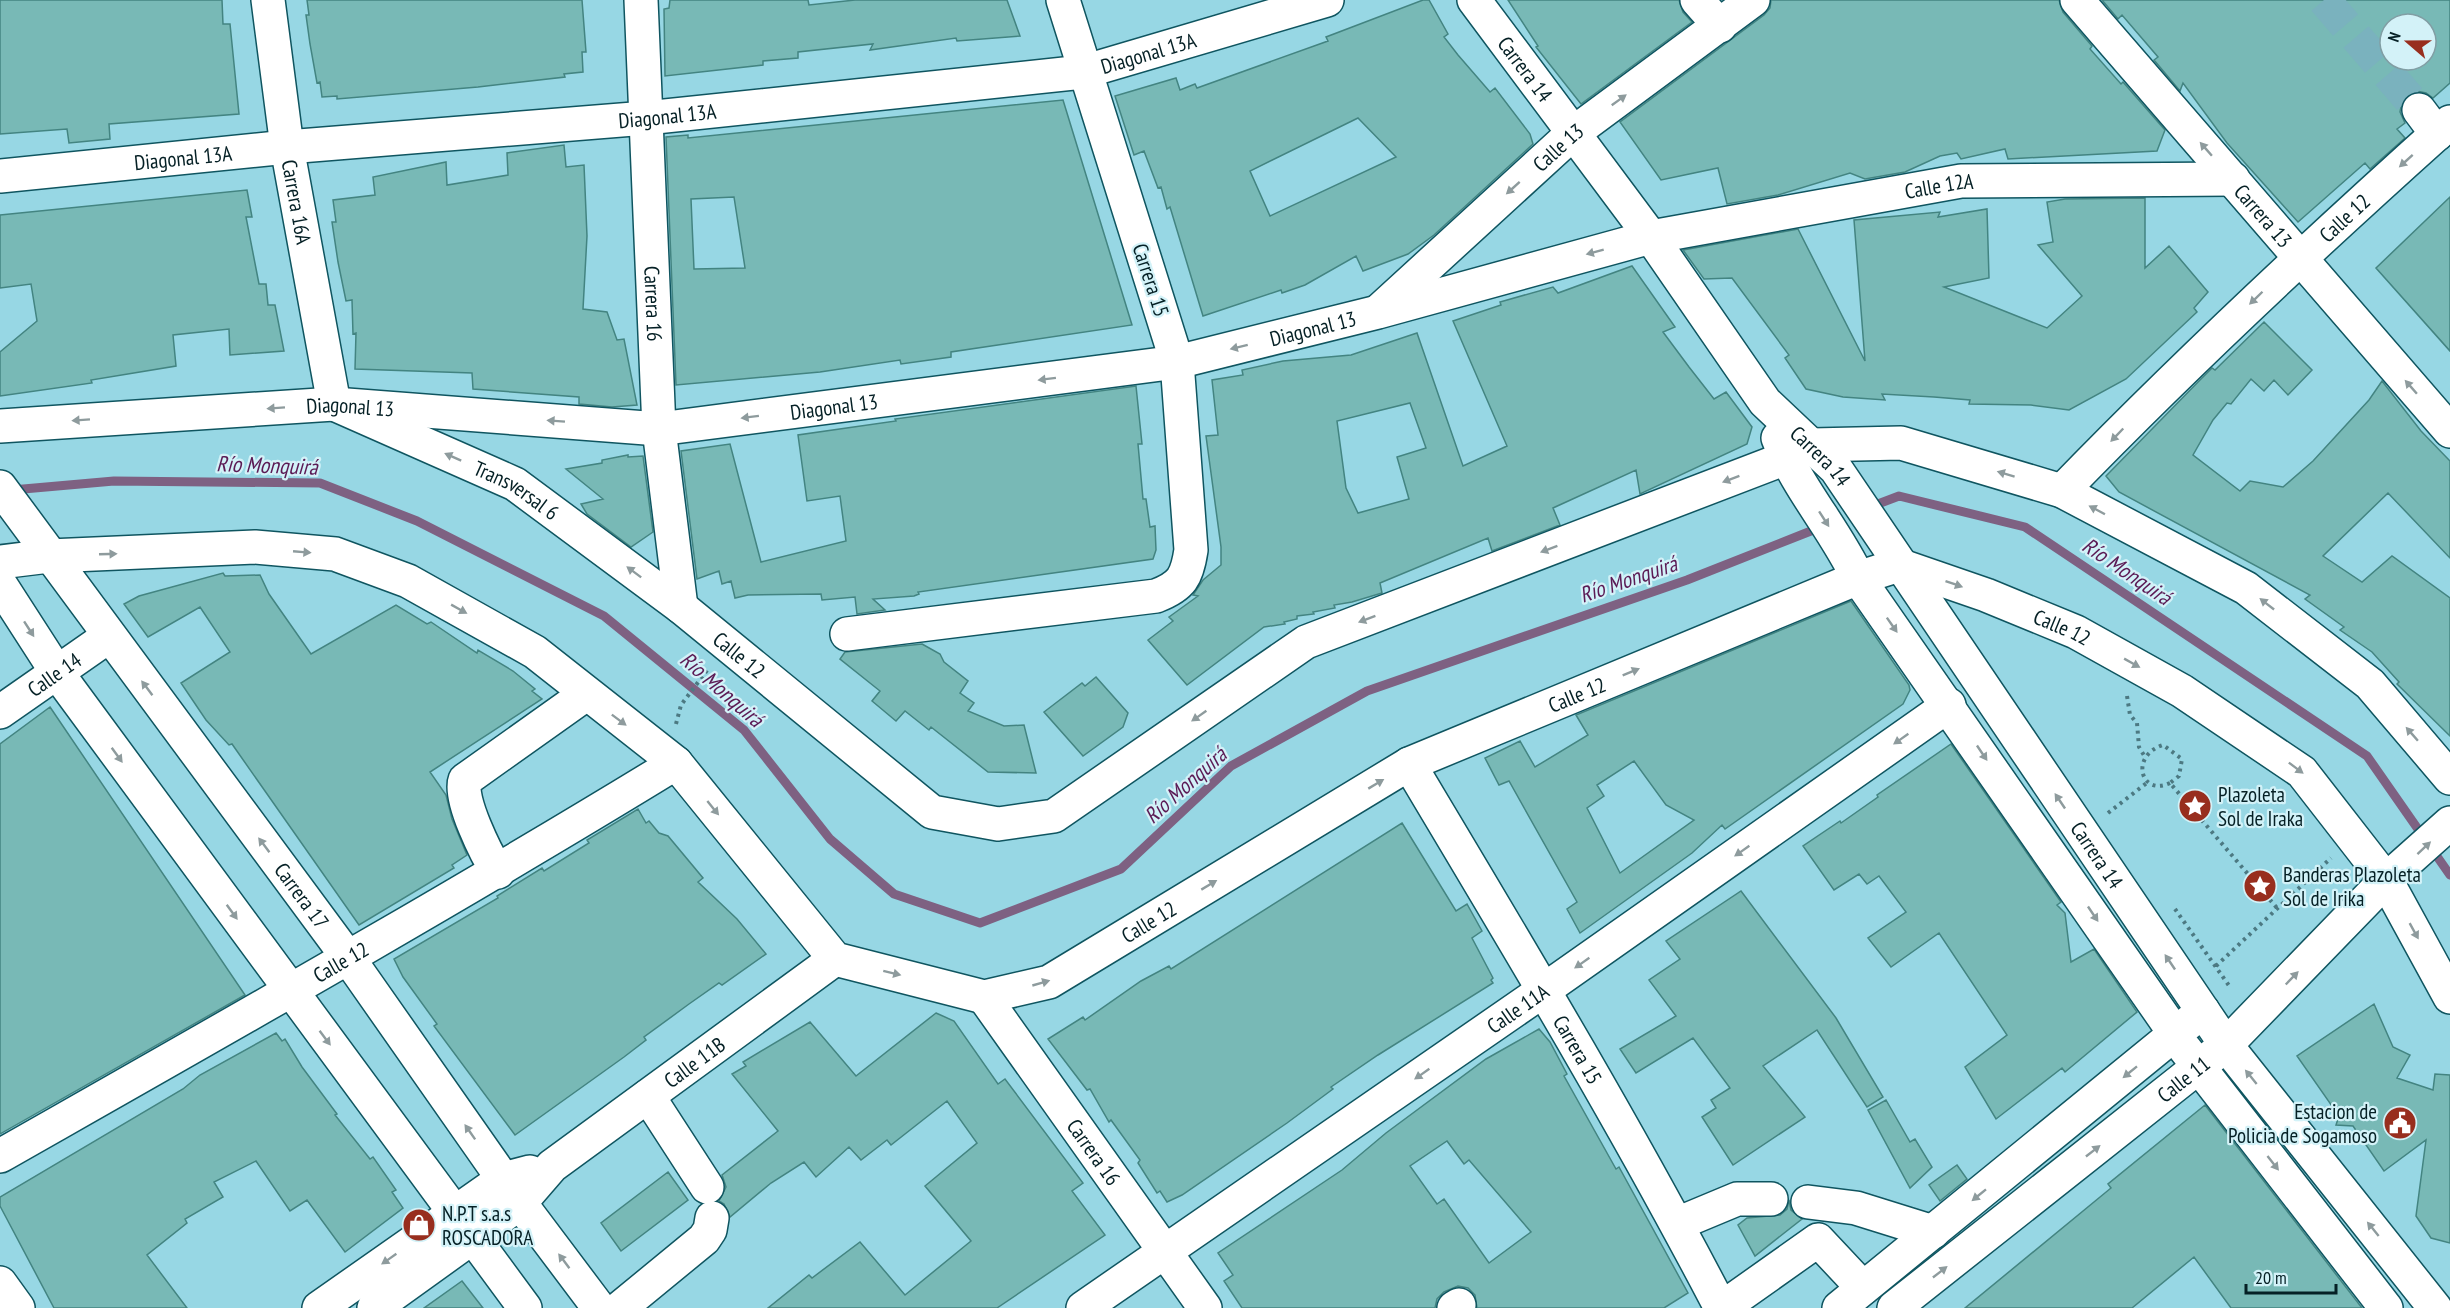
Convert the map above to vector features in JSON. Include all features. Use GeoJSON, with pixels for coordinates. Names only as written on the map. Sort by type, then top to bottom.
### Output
{"type":"FeatureCollection","features":[{"type":"Feature","properties":{"kind":"street","name":"Carrera 16A"},"geometry":{"type":"LineString","coordinates":[[268,0],[287,147],[334,404]]}},
{"type":"Feature","properties":{"kind":"street","name":"Carrera 16"},"geometry":{"type":"LineString","coordinates":[[641,0],[659,429],[681,607]]}},
{"type":"Feature","properties":{"kind":"street","name":"Carrera 15"},"geometry":{"type":"LineString","coordinates":[[848,634],[1156,596],[1176,589],[1188,569],[1191,550],[1177,362],[1083,72],[1063,0]]}},
{"type":"Feature","properties":{"kind":"street","name":"Diagonal 13A"},"geometry":{"type":"LineString","coordinates":[[0,177],[287,147],[646,118],[1083,72],[1327,0]]}},
{"type":"Feature","properties":{"kind":"street","name":"Carrera 14"},"geometry":{"type":"LineString","coordinates":[[1474,0],[1572,135],[1651,237],[1765,402],[1853,566],[2198,1068],[2386,1308]]}},
{"type":"Feature","properties":{"kind":"street"},"geometry":{"type":"LineString","coordinates":[[1697,0],[1720,26]]}},
{"type":"Feature","properties":{"kind":"street","name":"Calle 13"},"geometry":{"type":"LineString","coordinates":[[1378,312],[1572,135],[1753,0]]}},
{"type":"Feature","properties":{"kind":"street","name":"Carrera 13"},"geometry":{"type":"LineString","coordinates":[[2077,0],[2450,431]]}},
{"type":"Feature","properties":{"kind":"street","name":"Calle 12"},"geometry":{"type":"LineString","coordinates":[[2062,491],[2151,400],[2436,122]]}},
{"type":"Feature","properties":{"kind":"street","name":"Calle 12A"},"geometry":{"type":"LineString","coordinates":[[1651,237],[1961,181],[2233,179]]}},
{"type":"Feature","properties":{"kind":"street","name":"Diagonal 13"},"geometry":{"type":"LineString","coordinates":[[0,426],[334,404],[659,429],[1177,362],[1378,312],[1651,237]]}},
{"type":"Feature","properties":{"kind":"street","name":"Transversal 6"},"geometry":{"type":"LineString","coordinates":[[334,404],[515,484],[681,607]]}},
{"type":"Feature","properties":{"kind":"street","name":"Calle 12"},"geometry":{"type":"LineString","coordinates":[[681,607],[932,812],[999,824],[1054,816],[1306,642],[1799,462],[1901,442],[2062,491],[2246,588],[2370,684],[2450,778]]}},
{"type":"Feature","properties":{"kind":"street","name":"Carrera 14"},"geometry":{"type":"LineString","coordinates":[[1799,462],[1836,469],[1879,536],[2226,1045],[2435,1308]]}},
{"type":"Feature","properties":{"kind":"street","name":"Carrera 17"},"geometry":{"type":"LineString","coordinates":[[0,487],[42,547],[349,959],[512,1191],[599,1308]]}},
{"type":"Feature","properties":{"kind":"street"},"geometry":{"type":"LineString","coordinates":[[0,562],[42,547],[255,547],[335,554],[408,581],[525,646],[586,694],[675,748],[835,959]]}},
{"type":"Feature","properties":{"kind":"street","name":"Calle 12"},"geometry":{"type":"LineString","coordinates":[[835,959],[984,997],[1049,981],[1409,764],[1853,566],[1899,565],[1986,595],[2076,632],[2182,691],[2302,772],[2392,876],[2450,997]]}},
{"type":"Feature","properties":{"kind":"street"},"geometry":{"type":"LineString","coordinates":[[0,584],[57,674],[525,1308]]}},
{"type":"Feature","properties":{"kind":"street","name":"Calle 14"},"geometry":{"type":"LineString","coordinates":[[0,712],[108,636]]}},
{"type":"Feature","properties":{"kind":"street"},"geometry":{"type":"LineString","coordinates":[[498,872],[491,861],[463,794],[465,780],[586,694]]}},
{"type":"Feature","properties":{"kind":"street","name":"Calle 11A"},"geometry":{"type":"LineString","coordinates":[[1083,1308],[1544,990],[1949,705]]}},
{"type":"Feature","properties":{"kind":"street","name":"Calle 12"},"geometry":{"type":"LineString","coordinates":[[0,1156],[498,872],[675,748]]}},
{"type":"Feature","properties":{"kind":"street","name":"Carrera 15"},"geometry":{"type":"LineString","coordinates":[[1409,764],[1544,990],[1677,1224],[1721,1308]]}},
{"type":"Feature","properties":{"kind":"street","name":"Calle 11"},"geometry":{"type":"LineString","coordinates":[[1894,1308],[2226,1045],[2392,876],[2450,823]]}},
{"type":"Feature","properties":{"kind":"street","name":"Calle 11B"},"geometry":{"type":"LineString","coordinates":[[319,1308],[463,1225],[552,1166],[835,959]]}},
{"type":"Feature","properties":{"kind":"street","name":"Carrera 16"},"geometry":{"type":"LineString","coordinates":[[984,997],[1204,1308]]}},
{"type":"Feature","properties":{"kind":"street","name":"Calle 11"},"geometry":{"type":"LineString","coordinates":[[1851,1298],[2203,1011]]}},
{"type":"Feature","properties":{"kind":"street"},"geometry":{"type":"LineString","coordinates":[[620,1308],[704,1239],[710,1230],[710,1203],[648,1096]]}},
{"type":"Feature","properties":{"kind":"street"},"geometry":{"type":"LineString","coordinates":[[1677,1224],[1737,1199],[1771,1199]]}},
{"type":"Feature","properties":{"kind":"street"},"geometry":{"type":"LineString","coordinates":[[1808,1202],[1856,1208],[1933,1232]]}},
{"type":"Feature","properties":{"kind":"street"},"geometry":{"type":"LineString","coordinates":[[1721,1308],[1818,1240],[1856,1208]]}},
{"type":"Feature","properties":{"kind":"street","name":"Calle 11B"},"geometry":{"type":"LineString","coordinates":[[374,1308],[463,1225]]}},
{"type":"Feature","properties":{"kind":"street"},"geometry":{"type":"LineString","coordinates":[[1818,1240],[1851,1298]]}},
{"type":"Feature","properties":{"kind":"street"},"geometry":{"type":"LineString","coordinates":[[0,1283],[18,1308]]}},
{"type":"Feature","properties":{"kind":"path"},"geometry":{"type":"LineString","coordinates":[[675,748],[681,705],[711,665]]}},
{"type":"Feature","properties":{"kind":"path"},"geometry":{"type":"LineString","coordinates":[[2126,690],[2130,715],[2137,723],[2139,747],[2145,757]]}},
{"type":"Feature","properties":{"kind":"path"},"geometry":{"type":"LineString","coordinates":[[2163,745],[2182,759],[2179,776],[2162,787],[2148,782],[2142,769],[2145,757],[2151,749],[2163,745]]}},
{"type":"Feature","properties":{"kind":"path"},"geometry":{"type":"LineString","coordinates":[[2105,816],[2148,782]]}},
{"type":"Feature","properties":{"kind":"path"},"geometry":{"type":"LineString","coordinates":[[2170,783],[2277,908]]}},
{"type":"Feature","properties":{"kind":"path"},"geometry":{"type":"LineString","coordinates":[[2210,971],[2333,856]]}},
{"type":"Feature","properties":{"kind":"building"},"geometry":{"type":"Polygon","coordinates":[[[0,0],[222,0],[223,24],[230,24],[239,114],[109,124],[110,139],[69,143],[67,129],[0,134],[0,0]]]}},
{"type":"Feature","properties":{"kind":"building"},"geometry":{"type":"Polygon","coordinates":[[[307,0],[582,0],[586,52],[582,52],[583,72],[564,74],[565,77],[478,87],[337,99],[337,96],[322,97],[310,44],[306,15],[309,15],[307,0]]]}},
{"type":"Feature","properties":{"kind":"building"},"geometry":{"type":"Polygon","coordinates":[[[670,0],[808,0],[809,5],[855,0],[1007,0],[1020,36],[957,41],[956,38],[870,50],[873,44],[798,52],[798,58],[763,61],[763,65],[665,76],[664,9],[669,8],[670,0]]]}},
{"type":"Feature","properties":{"kind":"building"},"geometry":{"type":"Polygon","coordinates":[[[1423,0],[1429,0],[1448,34],[1444,37],[1490,92],[1495,88],[1530,134],[1533,144],[1434,235],[1408,254],[1363,271],[1356,256],[1305,285],[1282,293],[1281,290],[1203,316],[1170,207],[1167,209],[1161,187],[1158,188],[1144,151],[1134,155],[1115,96],[1176,78],[1180,90],[1195,84],[1197,88],[1328,41],[1326,37],[1423,0]],[[1358,118],[1250,171],[1270,216],[1396,157],[1358,118]]]}},
{"type":"Feature","properties":{"kind":"building"},"geometry":{"type":"Polygon","coordinates":[[[1508,0],[1679,0],[1683,12],[1692,22],[1581,104],[1536,47],[1538,46],[1508,0]]]}},
{"type":"Feature","properties":{"kind":"building"},"geometry":{"type":"Polygon","coordinates":[[[1771,0],[2059,0],[2063,12],[2092,46],[2090,49],[2165,130],[2157,151],[2008,159],[2005,149],[1961,159],[1957,153],[1940,156],[1905,172],[1865,179],[1850,173],[1778,195],[1727,204],[1718,168],[1661,180],[1620,122],[1764,15],[1770,8],[1771,0]]]}},
{"type":"Feature","properties":{"kind":"building"},"geometry":{"type":"Polygon","coordinates":[[[2102,0],[2450,0],[2450,83],[2433,98],[2417,91],[2407,95],[2402,102],[2400,112],[2405,123],[2397,129],[2405,138],[2370,169],[2365,163],[2298,222],[2227,143],[2183,83],[2180,91],[2154,60],[2158,57],[2122,15],[2118,19],[2102,0]]]}},
{"type":"Feature","properties":{"kind":"building"},"geometry":{"type":"Polygon","coordinates":[[[1063,100],[1132,325],[951,352],[951,357],[901,364],[900,360],[820,372],[676,385],[666,137],[688,135],[688,138],[1063,100]],[[734,197],[691,199],[694,269],[745,268],[734,197]]]}},
{"type":"Feature","properties":{"kind":"building"},"geometry":{"type":"Polygon","coordinates":[[[564,145],[566,167],[584,165],[587,236],[583,309],[607,312],[617,340],[624,339],[637,405],[612,407],[579,404],[579,397],[473,389],[472,373],[355,369],[356,333],[353,334],[352,300],[346,301],[338,262],[332,222],[336,222],[333,200],[375,195],[373,177],[446,162],[447,185],[508,175],[507,153],[564,145]]]}},
{"type":"Feature","properties":{"kind":"building"},"geometry":{"type":"Polygon","coordinates":[[[247,190],[252,217],[246,217],[259,284],[266,284],[268,305],[275,305],[284,351],[230,355],[229,329],[173,335],[176,366],[91,380],[92,383],[0,396],[0,352],[37,321],[31,284],[0,288],[0,215],[247,190]]]}},
{"type":"Feature","properties":{"kind":"building"},"geometry":{"type":"Polygon","coordinates":[[[2450,197],[2450,351],[2376,268],[2450,197]]]}},
{"type":"Feature","properties":{"kind":"building"},"geometry":{"type":"Polygon","coordinates":[[[2145,198],[2145,268],[2169,246],[2208,292],[2194,308],[2197,312],[2126,379],[2069,410],[2031,405],[1969,404],[1970,400],[1882,394],[1885,400],[1843,397],[1806,389],[1785,358],[1789,355],[1732,278],[1704,279],[1683,250],[1798,229],[1865,361],[1854,220],[1940,212],[1938,217],[1987,209],[1989,278],[1944,287],[2047,328],[2082,296],[2038,245],[2053,242],[2047,202],[2065,199],[2145,198]]]}},
{"type":"Feature","properties":{"kind":"building"},"geometry":{"type":"Polygon","coordinates":[[[1632,266],[1675,327],[1663,332],[1689,367],[1714,399],[1726,392],[1752,427],[1747,444],[1640,494],[1636,470],[1553,508],[1560,525],[1492,551],[1488,538],[1380,583],[1382,593],[1334,605],[1335,608],[1313,612],[1314,614],[1297,616],[1297,619],[1284,622],[1285,624],[1264,627],[1187,685],[1148,640],[1173,621],[1169,617],[1198,596],[1193,595],[1203,580],[1221,565],[1221,547],[1206,436],[1218,435],[1212,380],[1243,375],[1242,370],[1283,361],[1351,355],[1417,333],[1463,466],[1507,446],[1453,321],[1501,305],[1500,302],[1553,287],[1558,293],[1632,266]],[[1410,403],[1337,421],[1346,488],[1358,513],[1409,499],[1397,457],[1426,448],[1410,403]]]}},
{"type":"Feature","properties":{"kind":"building"},"geometry":{"type":"Polygon","coordinates":[[[2264,322],[2312,370],[2288,395],[2274,380],[2264,391],[2251,379],[2231,404],[2227,403],[2213,420],[2193,455],[2240,491],[2250,481],[2283,487],[2313,461],[2369,400],[2382,381],[2421,431],[2450,461],[2450,558],[2388,493],[2323,556],[2362,582],[2392,556],[2450,598],[2450,736],[2397,684],[2399,682],[2372,652],[2340,630],[2344,627],[2305,599],[2310,595],[2119,492],[2106,476],[2212,368],[2215,370],[2264,322]]]}},
{"type":"Feature","properties":{"kind":"building"},"geometry":{"type":"Polygon","coordinates":[[[1136,386],[1142,444],[1138,444],[1143,499],[1146,499],[1150,527],[1155,526],[1156,550],[1153,559],[918,592],[919,594],[914,596],[873,599],[885,610],[857,614],[855,597],[822,600],[821,594],[748,595],[735,598],[731,581],[722,584],[719,571],[697,579],[681,451],[730,444],[761,562],[846,541],[840,496],[807,501],[798,435],[896,421],[895,419],[1136,386]]]}},
{"type":"Feature","properties":{"kind":"building"},"geometry":{"type":"Polygon","coordinates":[[[628,455],[628,457],[643,456],[653,532],[631,547],[587,514],[581,504],[603,499],[566,469],[602,463],[602,460],[628,455]]]}},
{"type":"Feature","properties":{"kind":"building"},"geometry":{"type":"Polygon","coordinates":[[[223,573],[225,576],[260,575],[269,594],[311,654],[396,605],[427,624],[431,622],[477,653],[478,650],[513,671],[535,689],[532,691],[542,699],[430,772],[446,795],[452,819],[467,855],[452,865],[454,868],[359,925],[232,744],[229,745],[206,720],[181,683],[230,652],[200,607],[148,637],[124,604],[139,596],[223,573]]]}},
{"type":"Feature","properties":{"kind":"building"},"geometry":{"type":"Polygon","coordinates":[[[1851,601],[1909,685],[1910,690],[1903,704],[1725,829],[1722,825],[1692,853],[1580,933],[1567,909],[1577,902],[1509,781],[1499,785],[1485,758],[1520,741],[1535,767],[1588,735],[1576,715],[1851,601]],[[1634,761],[1597,785],[1604,796],[1587,808],[1620,873],[1694,820],[1666,805],[1634,761]]]}},
{"type":"Feature","properties":{"kind":"building"},"geometry":{"type":"Polygon","coordinates":[[[922,644],[940,654],[944,662],[968,681],[960,693],[974,703],[968,711],[1004,726],[1024,725],[1036,773],[988,772],[931,727],[929,730],[905,711],[896,721],[872,701],[880,691],[840,659],[845,652],[922,644]]]}},
{"type":"Feature","properties":{"kind":"building"},"geometry":{"type":"Polygon","coordinates":[[[1096,677],[1128,713],[1123,727],[1083,756],[1044,712],[1082,683],[1085,686],[1096,677]]]}},
{"type":"Feature","properties":{"kind":"building"},"geometry":{"type":"Polygon","coordinates":[[[50,707],[245,995],[0,1134],[0,744],[50,707]]]}},
{"type":"Feature","properties":{"kind":"building"},"geometry":{"type":"Polygon","coordinates":[[[1951,744],[2061,902],[2057,905],[2065,913],[2071,962],[2094,949],[2137,1012],[2065,1072],[2062,1068],[1996,1119],[1965,1067],[2007,1035],[1939,933],[1891,967],[1868,938],[1906,912],[1879,876],[1867,884],[1859,874],[1834,890],[1803,846],[1840,821],[1841,823],[1951,744]]]}},
{"type":"Feature","properties":{"kind":"building"},"geometry":{"type":"Polygon","coordinates":[[[638,809],[646,823],[649,821],[659,833],[668,836],[703,878],[698,882],[737,919],[766,954],[722,985],[719,983],[689,1004],[644,1037],[646,1040],[624,1057],[515,1135],[434,1026],[437,1024],[403,977],[394,959],[498,898],[497,896],[542,868],[544,871],[589,843],[587,840],[638,809]]]}},
{"type":"Feature","properties":{"kind":"building"},"geometry":{"type":"Polygon","coordinates":[[[1402,823],[1456,911],[1467,904],[1482,931],[1472,938],[1493,978],[1491,980],[1493,983],[1378,1055],[1331,1087],[1333,1089],[1287,1123],[1182,1195],[1167,1202],[1160,1191],[1157,1193],[1138,1163],[1140,1160],[1111,1120],[1109,1122],[1090,1089],[1087,1090],[1048,1039],[1083,1017],[1085,1020],[1141,981],[1169,966],[1171,969],[1402,823]]]}},
{"type":"Feature","properties":{"kind":"building"},"geometry":{"type":"Polygon","coordinates":[[[1741,891],[1836,1018],[1883,1097],[1867,1107],[1817,1030],[1763,1066],[1805,1117],[1733,1165],[1702,1117],[1716,1108],[1711,1100],[1730,1088],[1693,1038],[1636,1073],[1620,1049],[1676,1016],[1649,980],[1680,959],[1666,941],[1741,891]]]}},
{"type":"Feature","properties":{"kind":"building","name":"Estacion de Policia de Sogamoso"},"geometry":{"type":"Polygon","coordinates":[[[2374,1004],[2393,1047],[2410,1055],[2397,1078],[2433,1090],[2435,1074],[2450,1075],[2450,1243],[2431,1238],[2416,1216],[2426,1140],[2384,1171],[2353,1126],[2336,1125],[2339,1116],[2297,1056],[2374,1004]]]}},
{"type":"Feature","properties":{"kind":"building"},"geometry":{"type":"Polygon","coordinates":[[[936,1013],[954,1021],[998,1084],[1005,1079],[1083,1183],[1072,1191],[1105,1235],[997,1308],[768,1308],[809,1275],[812,1278],[860,1242],[905,1295],[971,1241],[925,1186],[977,1143],[947,1101],[891,1145],[887,1140],[861,1160],[849,1147],[816,1177],[804,1162],[771,1183],[730,1217],[724,1204],[719,1201],[726,1187],[722,1175],[778,1131],[732,1074],[746,1066],[743,1062],[810,1022],[856,1076],[936,1013]]]}},
{"type":"Feature","properties":{"kind":"building"},"geometry":{"type":"Polygon","coordinates":[[[1539,1029],[1550,1042],[1567,1074],[1564,1076],[1616,1169],[1619,1167],[1688,1293],[1664,1308],[1477,1308],[1475,1295],[1468,1288],[1458,1286],[1444,1292],[1437,1299],[1435,1308],[1242,1308],[1224,1281],[1233,1275],[1218,1253],[1342,1170],[1386,1133],[1486,1059],[1539,1029]],[[1447,1141],[1410,1166],[1437,1204],[1444,1199],[1489,1263],[1531,1232],[1469,1160],[1464,1164],[1447,1141]]]}},
{"type":"Feature","properties":{"kind":"building"},"geometry":{"type":"Polygon","coordinates":[[[276,1033],[282,1041],[285,1039],[302,1067],[337,1114],[335,1115],[370,1159],[373,1157],[396,1190],[392,1192],[403,1208],[345,1252],[307,1200],[290,1211],[256,1161],[214,1182],[223,1197],[185,1219],[187,1223],[147,1255],[187,1308],[54,1308],[0,1206],[0,1197],[183,1089],[200,1075],[276,1033]]]}},
{"type":"Feature","properties":{"kind":"building"},"geometry":{"type":"Polygon","coordinates":[[[1886,1100],[1910,1142],[1915,1139],[1932,1167],[1910,1188],[1868,1110],[1886,1100]]]}},
{"type":"Feature","properties":{"kind":"building"},"geometry":{"type":"Polygon","coordinates":[[[2205,1105],[2362,1308],[2231,1308],[2194,1257],[2132,1308],[1965,1308],[2111,1188],[2108,1184],[2205,1105]]]}},
{"type":"Feature","properties":{"kind":"building"},"geometry":{"type":"Polygon","coordinates":[[[1957,1165],[1967,1179],[1940,1201],[1929,1185],[1957,1165]]]}},
{"type":"Feature","properties":{"kind":"building"},"geometry":{"type":"Polygon","coordinates":[[[668,1172],[688,1200],[621,1251],[601,1223],[668,1172]]]}},
{"type":"Feature","properties":{"kind":"building"},"geometry":{"type":"Polygon","coordinates":[[[1789,1200],[1791,1210],[1802,1219],[1755,1256],[1738,1225],[1747,1218],[1780,1215],[1787,1209],[1789,1200]]]}},
{"type":"Feature","properties":{"kind":"building"},"geometry":{"type":"Polygon","coordinates":[[[462,1281],[483,1308],[424,1308],[462,1281]]]}},
{"type":"Feature","properties":{"kind":"waterway","name":"Río Monquirá"},"geometry":{"type":"LineString","coordinates":[[12,490],[114,481],[320,483],[417,521],[604,616],[744,730],[830,839],[894,894],[980,923],[1121,869],[1231,766],[1367,691],[1687,580],[1821,527]]}},
{"type":"Feature","properties":{"kind":"waterway","name":"Río Monquirá"},"geometry":{"type":"LineString","coordinates":[[1870,507],[1899,496],[2025,527],[2367,756],[2450,875]]}},
{"type":"Feature","properties":{"kind":"tunnel"},"geometry":{"type":"LineString","coordinates":[[2324,0],[2419,110]]}},
{"type":"Feature","properties":{"kind":"place","name":"Plazoleta Sol de Iraka"},"geometry":{"type":"Point","coordinates":[2195,806]}},
{"type":"Feature","properties":{"kind":"place","name":"Banderas Plazoleta Sol de Irika"},"geometry":{"type":"Point","coordinates":[2260,886]}},
{"type":"Feature","properties":{"kind":"place","name":"Estacion de Policia de Sogamoso"},"geometry":{"type":"Point","coordinates":[2400,1123]}},
{"type":"Feature","properties":{"kind":"place","name":"N.P.T s.a.s ROSCADORA"},"geometry":{"type":"Point","coordinates":[419,1225]}}]}
